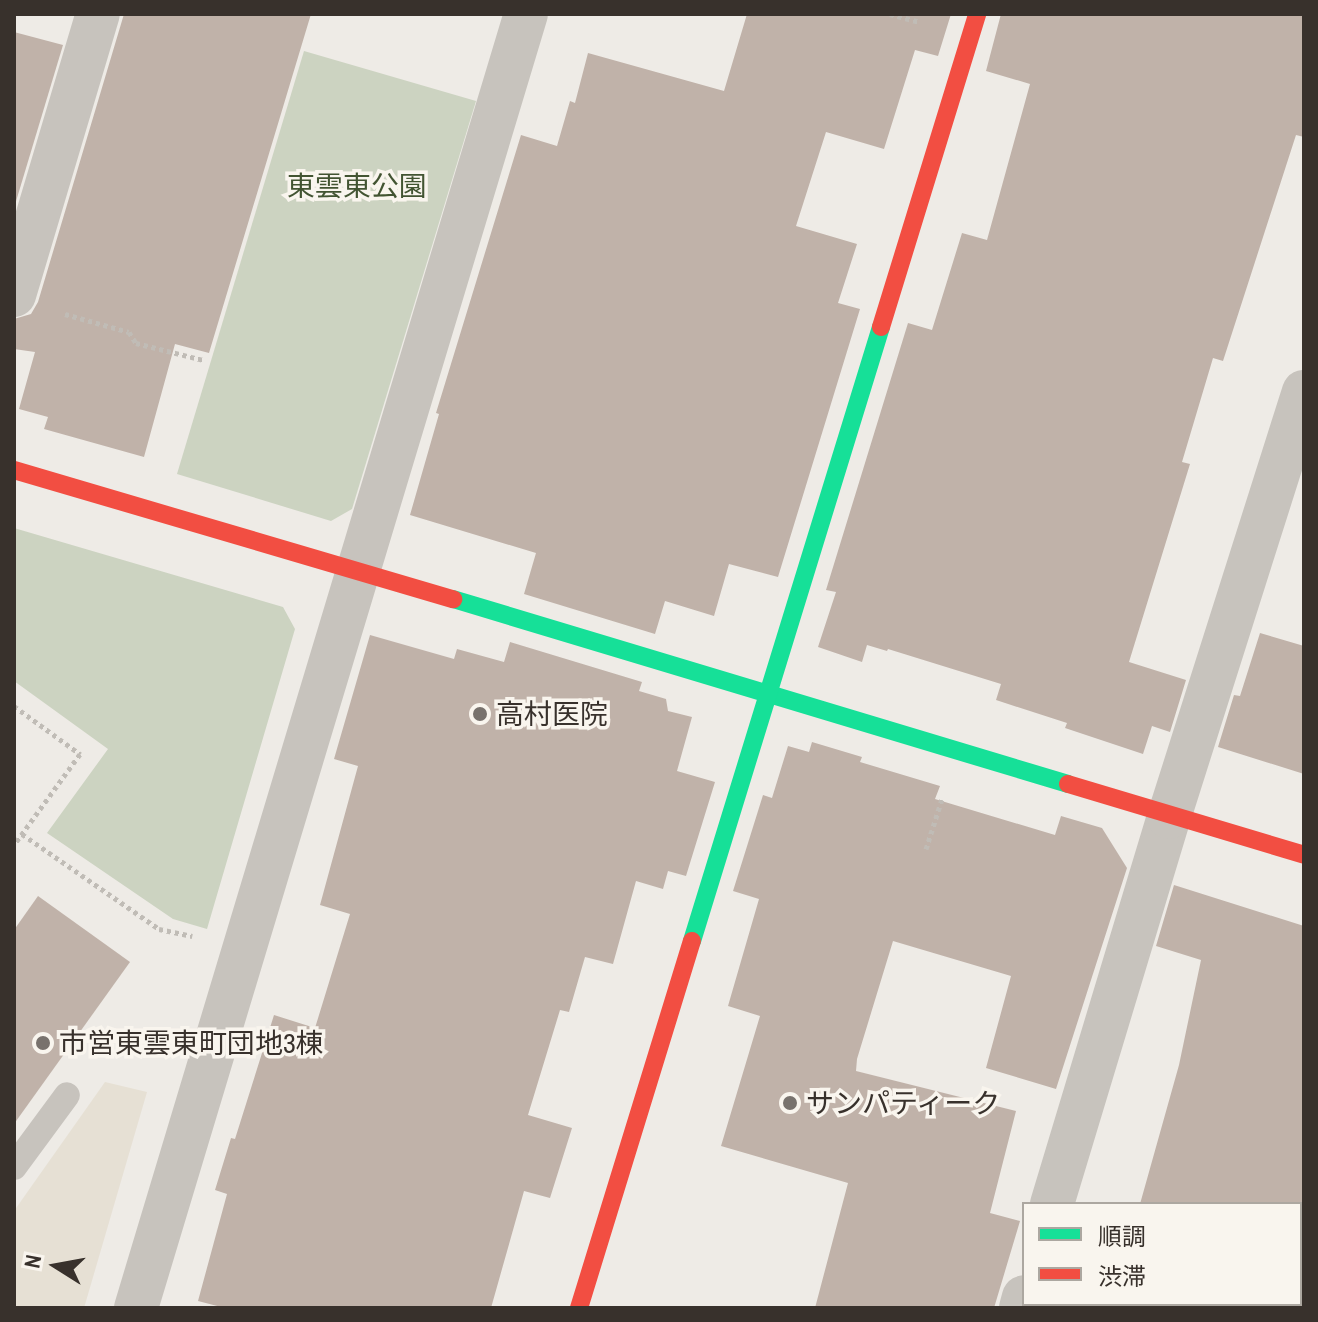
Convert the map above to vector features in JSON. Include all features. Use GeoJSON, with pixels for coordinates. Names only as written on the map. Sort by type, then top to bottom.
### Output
{"type":"FeatureCollection","features":[{"type":"Feature","properties":{"kind":"street"},"geometry":{"type":"LineString","coordinates":[[14,295],[98,14]]}},
{"type":"Feature","properties":{"kind":"street"},"geometry":{"type":"LineString","coordinates":[[136,1308],[526,14]]}},
{"type":"Feature","properties":{"kind":"street"},"geometry":{"type":"LineString","coordinates":[[579,1308],[977,14]]}},
{"type":"Feature","properties":{"kind":"street"},"geometry":{"type":"LineString","coordinates":[[1053,1202],[1169,817],[1304,392]]}},
{"type":"Feature","properties":{"kind":"street"},"geometry":{"type":"LineString","coordinates":[[14,470],[358,570],[1169,817],[1304,855]]}},
{"type":"Feature","properties":{"kind":"lane"},"geometry":{"type":"LineString","coordinates":[[14,1167],[67,1095]]}},
{"type":"Feature","properties":{"kind":"path"},"geometry":{"type":"LineString","coordinates":[[57,311],[129,332],[136,343],[203,360]]}},
{"type":"Feature","properties":{"kind":"path"},"geometry":{"type":"LineString","coordinates":[[14,706],[80,754],[14,845]]}},
{"type":"Feature","properties":{"kind":"path"},"geometry":{"type":"LineString","coordinates":[[22,834],[159,929],[244,948]]}},
{"type":"Feature","properties":{"kind":"green space","name":"東雲東公園"},"geometry":{"type":"Polygon","coordinates":[[[304,51],[476,101],[352,509],[331,521],[177,474],[304,51]]]}},
{"type":"Feature","properties":{"kind":"green space"},"geometry":{"type":"Polygon","coordinates":[[[14,528],[283,607],[295,629],[207,929],[173,919],[47,833],[108,749],[14,681],[14,528]]]}},
{"type":"Feature","properties":{"kind":"shaded area"},"geometry":{"type":"Polygon","coordinates":[[[105,1082],[147,1092],[84,1308],[14,1308],[14,1211],[105,1082]]]}},
{"type":"Feature","properties":{"kind":"building"},"geometry":{"type":"Polygon","coordinates":[[[124,14],[311,14],[209,353],[175,344],[144,457],[44,429],[48,417],[19,409],[35,352],[14,349],[14,319],[31,314],[38,302],[124,14]]]}},
{"type":"Feature","properties":{"kind":"building"},"geometry":{"type":"Polygon","coordinates":[[[747,14],[951,14],[938,56],[915,50],[884,149],[826,132],[796,226],[857,244],[838,303],[860,309],[778,577],[729,564],[714,616],[665,601],[655,634],[524,594],[536,553],[410,515],[439,414],[436,413],[521,135],[557,146],[570,101],[575,103],[588,53],[724,91],[747,14]]]}},
{"type":"Feature","properties":{"kind":"building"},"geometry":{"type":"Polygon","coordinates":[[[1001,14],[1304,14],[1304,137],[1296,135],[1223,361],[1213,358],[1182,462],[1190,464],[1129,662],[1186,680],[1170,732],[1152,726],[1143,754],[1065,728],[1067,723],[996,700],[1001,684],[888,649],[867,645],[862,662],[818,647],[836,592],[826,590],[908,323],[932,330],[962,233],[987,240],[1030,84],[986,71],[1001,14]]]}},
{"type":"Feature","properties":{"kind":"building"},"geometry":{"type":"Polygon","coordinates":[[[14,32],[63,45],[14,208],[14,32]]]}},
{"type":"Feature","properties":{"kind":"building"},"geometry":{"type":"Polygon","coordinates":[[[1260,633],[1304,646],[1304,774],[1218,747],[1234,695],[1240,696],[1260,633]]]}},
{"type":"Feature","properties":{"kind":"building"},"geometry":{"type":"Polygon","coordinates":[[[370,635],[454,659],[457,649],[504,662],[510,642],[642,682],[639,691],[666,699],[668,711],[692,717],[677,771],[715,782],[686,876],[668,871],[663,889],[636,881],[613,964],[585,957],[569,1012],[560,1010],[528,1115],[572,1128],[550,1198],[524,1191],[491,1308],[225,1308],[198,1301],[227,1194],[215,1190],[231,1138],[235,1139],[274,1015],[315,1028],[350,914],[320,905],[358,766],[334,759],[370,635]]]}},
{"type":"Feature","properties":{"kind":"building"},"geometry":{"type":"Polygon","coordinates":[[[812,742],[862,757],[860,762],[940,786],[935,799],[1055,835],[1061,816],[1102,828],[1127,868],[1056,1089],[986,1068],[1011,976],[893,941],[857,1059],[856,1071],[1016,1111],[990,1213],[1020,1221],[994,1308],[815,1308],[848,1183],[721,1146],[760,1016],[728,1006],[759,899],[733,891],[763,795],[772,798],[788,746],[809,752],[812,742]]]}},
{"type":"Feature","properties":{"kind":"building"},"geometry":{"type":"Polygon","coordinates":[[[1174,885],[1304,926],[1304,1204],[1141,1202],[1179,1065],[1201,960],[1156,946],[1174,885]]]}},
{"type":"Feature","properties":{"kind":"building","name":"市営東雲東町団地3棟"},"geometry":{"type":"Polygon","coordinates":[[[38,896],[130,962],[14,1124],[14,930],[38,896]]]}},
{"type":"Feature","properties":{"kind":"traffic: fast"},"geometry":{"type":"LineString","coordinates":[[692,941],[881,327]]}},
{"type":"Feature","properties":{"kind":"traffic: fast"},"geometry":{"type":"LineString","coordinates":[[453,599],[1068,784]]}},
{"type":"Feature","properties":{"kind":"traffic: jam"},"geometry":{"type":"LineString","coordinates":[[881,327],[977,14]]}},
{"type":"Feature","properties":{"kind":"traffic: jam"},"geometry":{"type":"LineString","coordinates":[[14,470],[453,599]]}},
{"type":"Feature","properties":{"kind":"traffic: jam"},"geometry":{"type":"LineString","coordinates":[[1068,784],[1304,855]]}},
{"type":"Feature","properties":{"kind":"traffic: jam"},"geometry":{"type":"LineString","coordinates":[[579,1308],[692,941]]}},
{"type":"Feature","properties":{"kind":"place","name":"高村医院"},"geometry":{"type":"Point","coordinates":[480,714]}},
{"type":"Feature","properties":{"kind":"place","name":"市営東雲東町団地3棟"},"geometry":{"type":"Point","coordinates":[43,1043]}},
{"type":"Feature","properties":{"kind":"place","name":"サンパティーク"},"geometry":{"type":"Point","coordinates":[790,1103]}}]}
